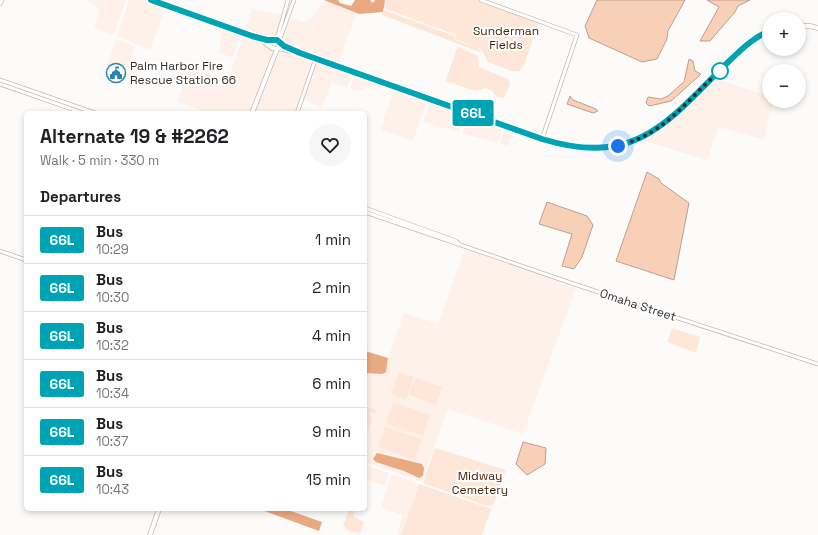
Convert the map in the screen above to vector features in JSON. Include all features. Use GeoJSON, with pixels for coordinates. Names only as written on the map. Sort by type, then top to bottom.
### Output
{"type":"FeatureCollection","features":[{"type":"Feature","properties":{"kind":"main road"},"geometry":{"type":"LineString","coordinates":[[151,0],[252,36],[267,42],[270,47],[300,53]]}},
{"type":"Feature","properties":{"kind":"main road"},"geometry":{"type":"LineString","coordinates":[[806,26],[818,28]]}},
{"type":"Feature","properties":{"kind":"main road"},"geometry":{"type":"LineString","coordinates":[[252,36],[267,40],[273,39],[279,41],[284,46],[300,53],[542,139],[562,145],[585,149],[611,147],[637,140],[649,134],[673,118],[726,65],[751,42],[762,36]]}},
{"type":"Feature","properties":{"kind":"main road"},"geometry":{"type":"LineString","coordinates":[[265,76],[270,47],[273,39]]}},
{"type":"Feature","properties":{"kind":"main road"},"geometry":{"type":"LineString","coordinates":[[253,111],[265,76],[277,49],[280,46],[279,41]]}},
{"type":"Feature","properties":{"kind":"main road"},"geometry":{"type":"LineString","coordinates":[[150,535],[158,511]]}},
{"type":"Feature","properties":{"kind":"street"},"geometry":{"type":"LineString","coordinates":[[0,4],[2,0]]}},
{"type":"Feature","properties":{"kind":"street"},"geometry":{"type":"LineString","coordinates":[[273,39],[278,35],[288,0]]}},
{"type":"Feature","properties":{"kind":"street"},"geometry":{"type":"LineString","coordinates":[[279,41],[294,0]]}},
{"type":"Feature","properties":{"kind":"street"},"geometry":{"type":"LineString","coordinates":[[481,0],[577,36],[542,139]]}},
{"type":"Feature","properties":{"kind":"street"},"geometry":{"type":"LineString","coordinates":[[298,111],[316,58]]}},
{"type":"Feature","properties":{"kind":"street"},"geometry":{"type":"LineString","coordinates":[[0,80],[88,111]]}},
{"type":"Feature","properties":{"kind":"street"},"geometry":{"type":"LineString","coordinates":[[0,84],[77,111]]}},
{"type":"Feature","properties":{"kind":"street","name":"Omaha Street"},"geometry":{"type":"LineString","coordinates":[[367,209],[456,241],[459,244]]}},
{"type":"Feature","properties":{"kind":"street","name":"Omaha Street"},"geometry":{"type":"LineString","coordinates":[[367,213],[571,283],[818,364]]}},
{"type":"Feature","properties":{"kind":"street"},"geometry":{"type":"LineString","coordinates":[[0,251],[24,259]]}},
{"type":"Feature","properties":{"kind":"shaded area"},"geometry":{"type":"Polygon","coordinates":[[[87,0],[126,0],[114,35],[94,28],[100,9],[87,0]]]}},
{"type":"Feature","properties":{"kind":"shaded area"},"geometry":{"type":"Polygon","coordinates":[[[129,0],[147,0],[166,7],[150,50],[117,36],[129,0]]]}},
{"type":"Feature","properties":{"kind":"shaded area"},"geometry":{"type":"Polygon","coordinates":[[[324,0],[356,13],[338,65],[300,51],[281,41],[289,17],[304,22],[311,18],[324,0]]]}},
{"type":"Feature","properties":{"kind":"shaded area"},"geometry":{"type":"Polygon","coordinates":[[[324,0],[338,0],[340,3],[351,6],[355,0],[370,0],[373,3],[375,0],[385,0],[383,12],[359,14],[324,0]]]}},
{"type":"Feature","properties":{"kind":"shaded area"},"geometry":{"type":"Polygon","coordinates":[[[597,0],[685,0],[668,31],[667,39],[657,59],[642,62],[589,38],[585,26],[597,0]]]}},
{"type":"Feature","properties":{"kind":"shaded area"},"geometry":{"type":"Polygon","coordinates":[[[707,0],[750,0],[738,6],[735,12],[710,41],[700,41],[719,7],[707,0]]]}},
{"type":"Feature","properties":{"kind":"shaded area"},"geometry":{"type":"Polygon","coordinates":[[[252,9],[282,15],[275,37],[267,39],[245,32],[252,9]]]}},
{"type":"Feature","properties":{"kind":"shaded area"},"geometry":{"type":"Polygon","coordinates":[[[206,21],[241,34],[232,58],[219,52],[222,29],[205,23],[206,21]]]}},
{"type":"Feature","properties":{"kind":"shaded area"},"geometry":{"type":"Polygon","coordinates":[[[244,36],[314,61],[297,111],[202,111],[177,102],[190,68],[227,81],[244,36]]]}},
{"type":"Feature","properties":{"kind":"shaded area"},"geometry":{"type":"Polygon","coordinates":[[[116,39],[135,46],[124,84],[103,76],[116,39]]]}},
{"type":"Feature","properties":{"kind":"shaded area"},"geometry":{"type":"Polygon","coordinates":[[[689,59],[693,61],[695,71],[701,74],[671,101],[649,106],[646,103],[648,97],[661,99],[668,96],[684,82],[689,59]]]}},
{"type":"Feature","properties":{"kind":"shaded area"},"geometry":{"type":"Polygon","coordinates":[[[317,60],[353,73],[347,88],[332,82],[322,108],[303,99],[313,76],[312,75],[317,60]]]}},
{"type":"Feature","properties":{"kind":"shaded area"},"geometry":{"type":"Polygon","coordinates":[[[356,74],[387,85],[368,86],[358,92],[350,89],[356,74]]]}},
{"type":"Feature","properties":{"kind":"shaded area"},"geometry":{"type":"Polygon","coordinates":[[[714,78],[762,94],[762,108],[772,108],[768,120],[764,140],[719,127],[707,160],[641,140],[671,123],[714,78]]]}},
{"type":"Feature","properties":{"kind":"shaded area"},"geometry":{"type":"Polygon","coordinates":[[[394,87],[428,99],[413,141],[381,130],[394,87]]]}},
{"type":"Feature","properties":{"kind":"shaded area"},"geometry":{"type":"Polygon","coordinates":[[[570,96],[573,100],[598,111],[593,113],[567,104],[570,96]]]}},
{"type":"Feature","properties":{"kind":"shaded area"},"geometry":{"type":"Polygon","coordinates":[[[431,100],[466,112],[459,132],[423,122],[431,100]]]}},
{"type":"Feature","properties":{"kind":"shaded area"},"geometry":{"type":"Polygon","coordinates":[[[469,113],[503,126],[497,143],[462,133],[469,113]]]}},
{"type":"Feature","properties":{"kind":"shaded area"},"geometry":{"type":"Polygon","coordinates":[[[506,127],[515,130],[508,146],[500,144],[506,127]]]}},
{"type":"Feature","properties":{"kind":"shaded area"},"geometry":{"type":"Polygon","coordinates":[[[647,172],[659,179],[661,183],[689,203],[674,280],[616,261],[647,172]]]}},
{"type":"Feature","properties":{"kind":"shaded area"},"geometry":{"type":"Polygon","coordinates":[[[547,202],[587,216],[593,225],[582,257],[574,269],[562,266],[572,234],[539,224],[547,202]]]}},
{"type":"Feature","properties":{"kind":"shaded area"},"geometry":{"type":"Polygon","coordinates":[[[465,249],[576,288],[523,434],[448,409],[422,482],[367,463],[367,351],[388,358],[404,313],[438,324],[465,249]]]}},
{"type":"Feature","properties":{"kind":"shaded area"},"geometry":{"type":"Polygon","coordinates":[[[367,352],[388,358],[386,372],[382,374],[367,373],[367,352]]]}},
{"type":"Feature","properties":{"kind":"shaded area"},"geometry":{"type":"Polygon","coordinates":[[[523,442],[546,448],[545,464],[527,475],[516,464],[523,442]]]}},
{"type":"Feature","properties":{"kind":"shaded area"},"geometry":{"type":"Polygon","coordinates":[[[377,453],[422,464],[424,468],[423,476],[419,478],[404,471],[376,462],[373,459],[377,453]]]}},
{"type":"Feature","properties":{"kind":"shaded area"},"geometry":{"type":"Polygon","coordinates":[[[367,466],[389,473],[385,486],[367,480],[367,466]]]}},
{"type":"Feature","properties":{"kind":"shaded area"},"geometry":{"type":"Polygon","coordinates":[[[392,474],[419,484],[401,535],[397,535],[402,515],[381,507],[392,474]]]}},
{"type":"Feature","properties":{"kind":"shaded area"},"geometry":{"type":"Polygon","coordinates":[[[264,511],[291,511],[322,522],[319,531],[264,511]]]}},
{"type":"Feature","properties":{"kind":"green space","name":"Sunderman Fields"},"geometry":{"type":"Polygon","coordinates":[[[386,0],[478,0],[539,22],[525,63],[520,71],[511,71],[488,62],[482,50],[455,39],[456,35],[383,8],[386,0]]]}},
{"type":"Feature","properties":{"kind":"green space"},"geometry":{"type":"Polygon","coordinates":[[[384,10],[455,36],[455,40],[477,48],[482,53],[382,15],[384,10]]]}},
{"type":"Feature","properties":{"kind":"green space"},"geometry":{"type":"Polygon","coordinates":[[[459,47],[478,56],[479,67],[508,79],[510,84],[504,98],[497,97],[491,90],[485,88],[477,91],[447,82],[446,80],[457,48],[459,47]]]}},
{"type":"Feature","properties":{"kind":"green space"},"geometry":{"type":"Polygon","coordinates":[[[672,328],[700,337],[696,353],[667,342],[672,328]]]}},
{"type":"Feature","properties":{"kind":"green space"},"geometry":{"type":"Polygon","coordinates":[[[399,372],[414,377],[406,400],[391,394],[399,372]]]}},
{"type":"Feature","properties":{"kind":"green space"},"geometry":{"type":"Polygon","coordinates":[[[416,378],[442,387],[436,405],[409,395],[416,378]]]}},
{"type":"Feature","properties":{"kind":"green space"},"geometry":{"type":"Polygon","coordinates":[[[393,402],[430,415],[423,436],[386,423],[393,402]]]}},
{"type":"Feature","properties":{"kind":"green space"},"geometry":{"type":"Polygon","coordinates":[[[367,407],[376,410],[375,413],[369,411],[371,422],[367,430],[367,407]]]}},
{"type":"Feature","properties":{"kind":"green space"},"geometry":{"type":"Polygon","coordinates":[[[385,427],[422,439],[415,460],[378,447],[385,427]]]}},
{"type":"Feature","properties":{"kind":"green space","name":"Midway Cemetery"},"geometry":{"type":"Polygon","coordinates":[[[435,448],[506,470],[493,505],[488,506],[423,483],[435,448]]]}},
{"type":"Feature","properties":{"kind":"green space"},"geometry":{"type":"Polygon","coordinates":[[[419,484],[491,509],[482,535],[401,535],[419,484]]]}},
{"type":"Feature","properties":{"kind":"green space"},"geometry":{"type":"Polygon","coordinates":[[[348,511],[355,512],[353,516],[364,522],[360,534],[345,529],[346,528],[343,526],[348,511]]]}},
{"type":"Feature","properties":{"kind":"bus line","name":"66L"},"geometry":{"type":"LineString","coordinates":[[151,0],[252,36],[267,40],[277,40],[284,46],[300,53],[468,111],[542,139],[562,145],[585,149],[618,146],[637,140],[656,130],[673,118],[746,46],[762,35]]}},
{"type":"Feature","properties":{"kind":"place","name":"Palm Harbor Fire Rescue Station 66"},"geometry":{"type":"Point","coordinates":[116,73]}},
{"type":"Feature","properties":{"kind":"route"},"geometry":{"type":"LineString","coordinates":[[618,146],[637,140],[649,134],[673,118],[720,71]]}}]}
